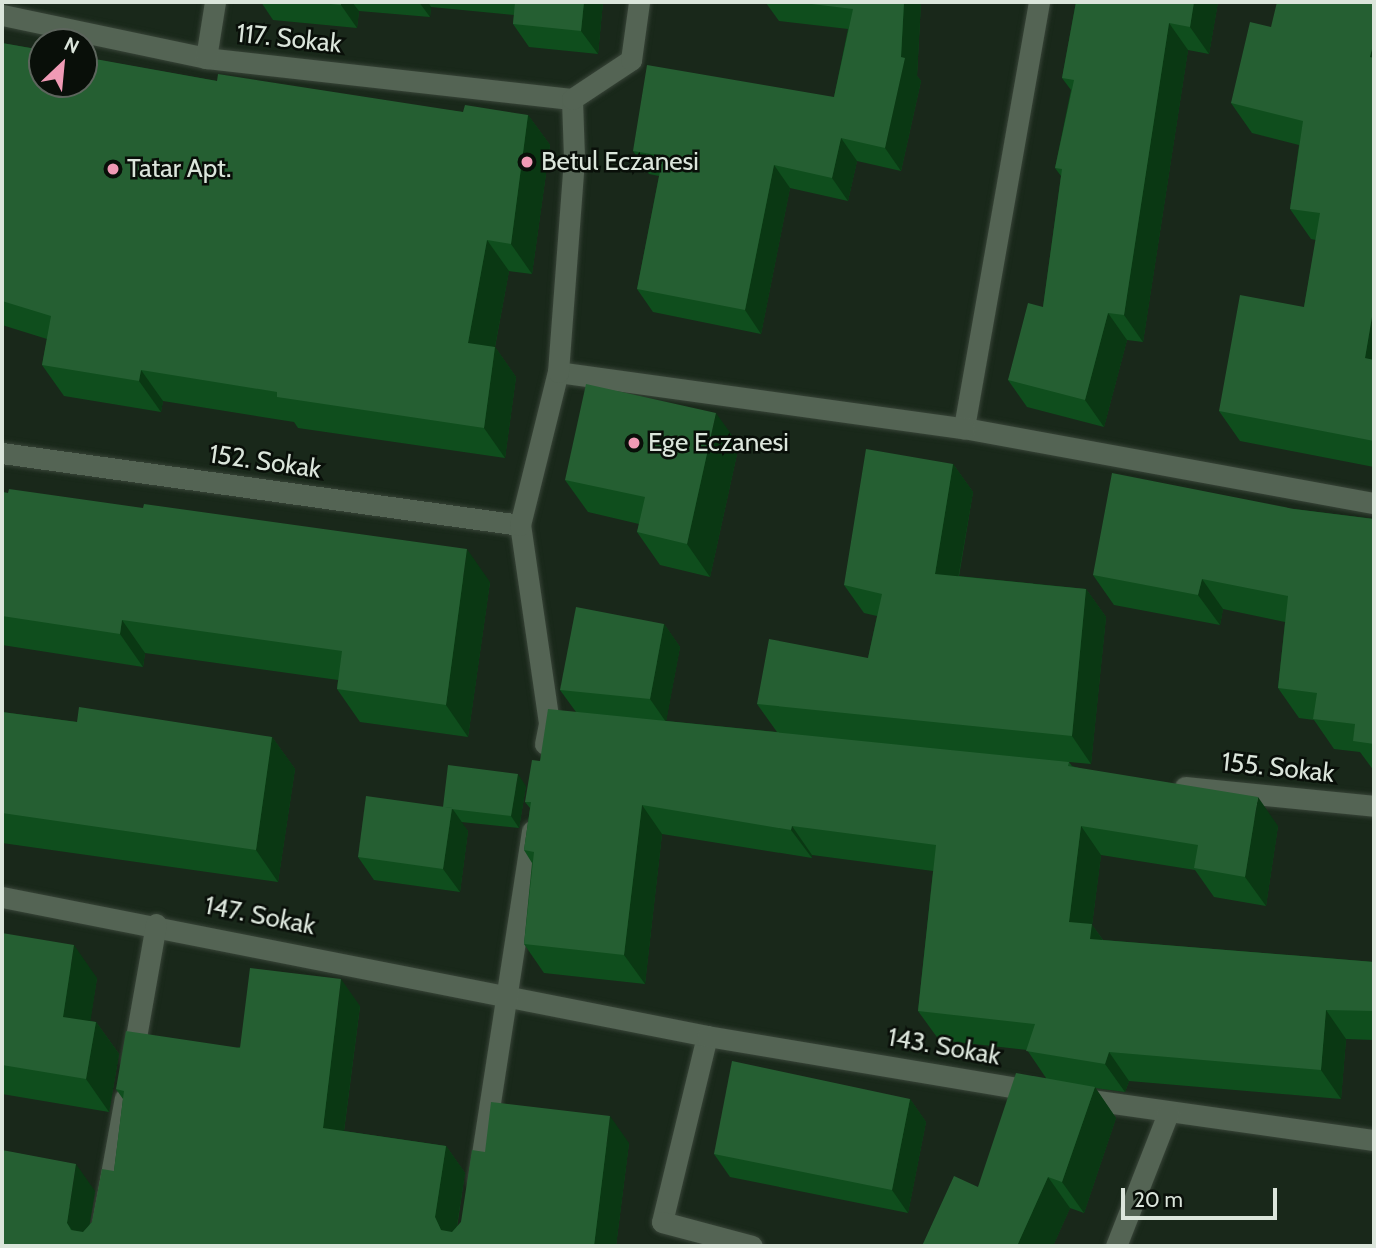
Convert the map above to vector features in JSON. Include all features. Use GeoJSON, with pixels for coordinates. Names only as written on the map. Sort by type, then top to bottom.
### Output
{"type":"FeatureCollection","features":[{"type":"Feature","properties":{"kind":"street"},"geometry":{"type":"LineString","coordinates":[[206,58],[215,2]]}},
{"type":"Feature","properties":{"kind":"street"},"geometry":{"type":"LineString","coordinates":[[542,764],[549,723],[520,525],[558,372],[574,157],[572,99],[631,60],[639,2]]}},
{"type":"Feature","properties":{"kind":"street"},"geometry":{"type":"LineString","coordinates":[[964,428],[1039,2]]}},
{"type":"Feature","properties":{"kind":"street","name":"117. Sokak"},"geometry":{"type":"LineString","coordinates":[[2,15],[206,58],[572,99]]}},
{"type":"Feature","properties":{"kind":"street"},"geometry":{"type":"LineString","coordinates":[[558,372],[964,428],[1374,503]]}},
{"type":"Feature","properties":{"kind":"street","name":"152. Sokak"},"geometry":{"type":"LineString","coordinates":[[2,453],[520,525]]}},
{"type":"Feature","properties":{"kind":"street"},"geometry":{"type":"LineString","coordinates":[[549,723],[576,726]]}},
{"type":"Feature","properties":{"kind":"street","name":"155. Sokak"},"geometry":{"type":"LineString","coordinates":[[1168,785],[1374,806]]}},
{"type":"Feature","properties":{"kind":"street"},"geometry":{"type":"LineString","coordinates":[[474,1206],[536,805]]}},
{"type":"Feature","properties":{"kind":"street","name":"147. Sokak"},"geometry":{"type":"LineString","coordinates":[[2,897],[156,924],[508,994]]}},
{"type":"Feature","properties":{"kind":"street"},"geometry":{"type":"LineString","coordinates":[[98,1246],[156,924]]}},
{"type":"Feature","properties":{"kind":"street","name":"143. Sokak"},"geometry":{"type":"LineString","coordinates":[[508,994],[707,1035],[1168,1113],[1374,1140]]}},
{"type":"Feature","properties":{"kind":"street"},"geometry":{"type":"LineString","coordinates":[[707,1035],[662,1222],[752,1246]]}},
{"type":"Feature","properties":{"kind":"street"},"geometry":{"type":"LineString","coordinates":[[1116,1246],[1168,1113]]}},
{"type":"Feature","properties":{"kind":"building"},"geometry":{"type":"Polygon","coordinates":[[[310,2],[341,2],[341,5],[310,2]]]}},
{"type":"Feature","properties":{"kind":"building"},"geometry":{"type":"Polygon","coordinates":[[[515,2],[584,2],[581,31],[513,24],[515,2]]]}},
{"type":"Feature","properties":{"kind":"building"},"geometry":{"type":"Polygon","coordinates":[[[795,2],[904,2],[901,57],[905,58],[885,148],[841,138],[832,178],[774,165],[745,310],[637,289],[663,156],[633,151],[647,65],[834,97],[853,9],[795,2]]]}},
{"type":"Feature","properties":{"kind":"building"},"geometry":{"type":"Polygon","coordinates":[[[1076,2],[1194,2],[1190,27],[1169,23],[1124,315],[1108,313],[1085,400],[1008,380],[1028,303],[1043,307],[1062,169],[1055,168],[1074,80],[1062,78],[1076,2]]]}},
{"type":"Feature","properties":{"kind":"building"},"geometry":{"type":"Polygon","coordinates":[[[1277,2],[1374,2],[1374,41],[1370,57],[1374,58],[1374,305],[1365,358],[1374,360],[1374,441],[1219,411],[1240,295],[1304,307],[1320,213],[1290,209],[1303,121],[1231,103],[1250,22],[1271,27],[1277,2]]]}},
{"type":"Feature","properties":{"kind":"building"},"geometry":{"type":"Polygon","coordinates":[[[2,43],[28,48],[28,98],[98,98],[98,60],[217,81],[218,74],[463,112],[465,105],[528,115],[511,244],[487,240],[468,343],[495,347],[484,428],[277,397],[277,392],[141,370],[139,381],[42,365],[51,316],[2,301],[2,43]]]}},
{"type":"Feature","properties":{"kind":"building"},"geometry":{"type":"Polygon","coordinates":[[[586,384],[716,413],[687,544],[637,532],[645,497],[565,480],[586,384]]]}},
{"type":"Feature","properties":{"kind":"building"},"geometry":{"type":"Polygon","coordinates":[[[866,449],[953,464],[935,574],[1086,589],[1072,736],[757,704],[769,639],[868,658],[882,594],[844,585],[866,449]]]}},
{"type":"Feature","properties":{"kind":"building"},"geometry":{"type":"Polygon","coordinates":[[[1112,473],[1294,509],[1374,519],[1374,744],[1353,741],[1355,724],[1313,719],[1317,693],[1278,688],[1288,596],[1202,579],[1198,595],[1093,575],[1112,473]]]}},
{"type":"Feature","properties":{"kind":"building"},"geometry":{"type":"Polygon","coordinates":[[[9,489],[143,508],[144,504],[467,549],[446,705],[337,689],[342,651],[122,620],[120,634],[2,616],[2,492],[8,493],[9,489]]]}},
{"type":"Feature","properties":{"kind":"building"},"geometry":{"type":"Polygon","coordinates":[[[576,607],[664,624],[650,699],[560,690],[576,607]]]}},
{"type":"Feature","properties":{"kind":"building"},"geometry":{"type":"Polygon","coordinates":[[[79,707],[272,737],[256,850],[2,813],[2,712],[77,722],[79,707]]]}},
{"type":"Feature","properties":{"kind":"building"},"geometry":{"type":"Polygon","coordinates":[[[548,709],[1069,762],[1068,766],[1258,797],[1245,877],[1194,868],[1198,845],[1081,826],[1069,922],[1092,924],[1090,939],[1374,962],[1374,1011],[1326,1010],[1321,1070],[1109,1052],[1105,1064],[1026,1051],[1035,1024],[918,1011],[936,845],[792,826],[791,830],[642,805],[624,955],[524,944],[534,852],[524,850],[531,802],[525,802],[532,760],[540,761],[548,709]]]}},
{"type":"Feature","properties":{"kind":"building"},"geometry":{"type":"Polygon","coordinates":[[[448,765],[518,774],[511,816],[443,807],[448,765]]]}},
{"type":"Feature","properties":{"kind":"building"},"geometry":{"type":"Polygon","coordinates":[[[366,796],[452,808],[443,869],[358,857],[366,796]]]}},
{"type":"Feature","properties":{"kind":"building"},"geometry":{"type":"Polygon","coordinates":[[[2,933],[74,945],[63,1017],[96,1022],[86,1079],[2,1065],[2,933]]]}},
{"type":"Feature","properties":{"kind":"building"},"geometry":{"type":"Polygon","coordinates":[[[250,968],[341,979],[323,1128],[446,1146],[435,1217],[441,1230],[452,1232],[461,1222],[472,1150],[485,1152],[491,1102],[610,1116],[594,1246],[2,1246],[2,1150],[76,1164],[67,1223],[71,1230],[83,1232],[92,1222],[102,1169],[114,1171],[124,1091],[116,1089],[126,1031],[240,1048],[250,968]]]}},
{"type":"Feature","properties":{"kind":"building"},"geometry":{"type":"Polygon","coordinates":[[[732,1061],[910,1099],[892,1190],[714,1154],[732,1061]]]}},
{"type":"Feature","properties":{"kind":"building"},"geometry":{"type":"Polygon","coordinates":[[[1016,1073],[1095,1087],[1062,1182],[1048,1177],[1017,1246],[922,1246],[954,1176],[978,1187],[1016,1073]]]}},
{"type":"Feature","properties":{"kind":"place","name":"Betul Eczanesi"},"geometry":{"type":"Point","coordinates":[527,162]}},
{"type":"Feature","properties":{"kind":"place","name":"Tatar Apt."},"geometry":{"type":"Point","coordinates":[113,169]}},
{"type":"Feature","properties":{"kind":"place","name":"Ege Eczanesi"},"geometry":{"type":"Point","coordinates":[634,443]}}]}
